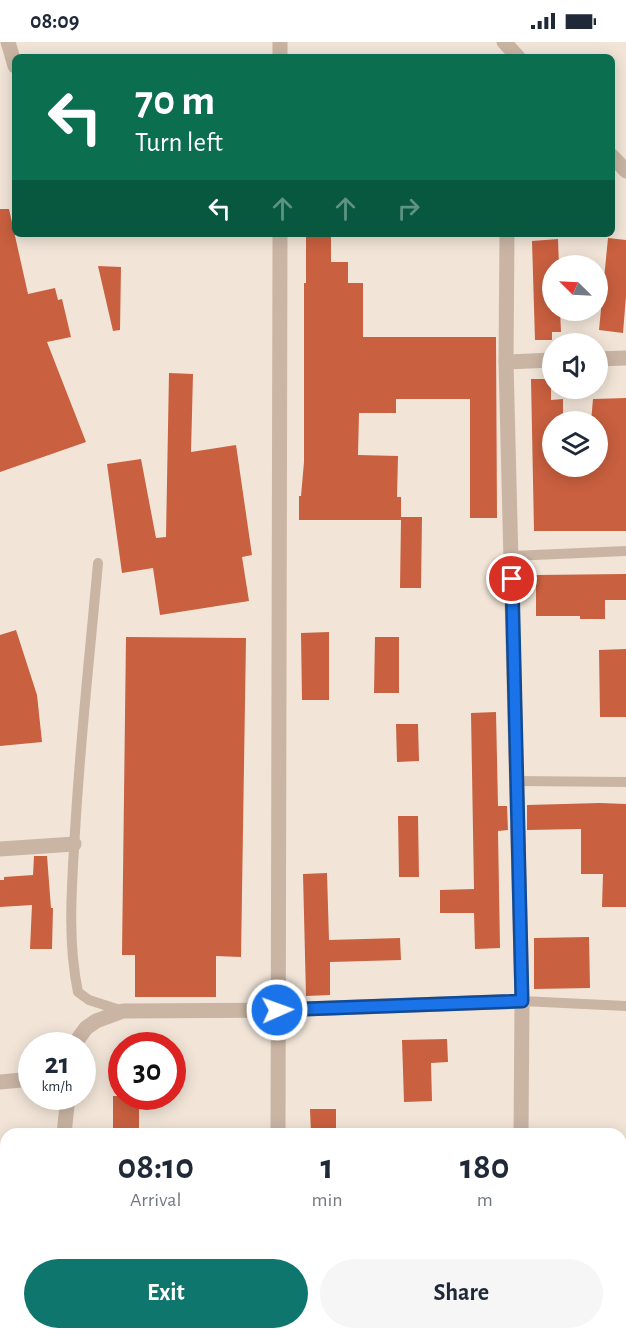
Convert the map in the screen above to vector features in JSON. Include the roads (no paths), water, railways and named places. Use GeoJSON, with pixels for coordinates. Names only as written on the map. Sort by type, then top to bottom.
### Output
{"type":"FeatureCollection","features":[{"type":"Feature","properties":{"kind":"street"},"geometry":{"type":"LineString","coordinates":[[615,159],[626,171]]}},
{"type":"Feature","properties":{"kind":"street"},"geometry":{"type":"LineString","coordinates":[[278,1128],[280,237]]}},
{"type":"Feature","properties":{"kind":"street"},"geometry":{"type":"LineString","coordinates":[[507,237],[507,362],[522,1001],[521,1128]]}},
{"type":"Feature","properties":{"kind":"street"},"geometry":{"type":"LineString","coordinates":[[608,359],[626,358]]}},
{"type":"Feature","properties":{"kind":"street"},"geometry":{"type":"LineString","coordinates":[[507,362],[542,360]]}},
{"type":"Feature","properties":{"kind":"street"},"geometry":{"type":"LineString","coordinates":[[0,849],[46,844],[74,844]]}},
{"type":"Feature","properties":{"kind":"street"},"geometry":{"type":"LineString","coordinates":[[83,1032],[96,1021],[123,1011],[277,1010],[522,1001]]}},
{"type":"Feature","properties":{"kind":"street"},"geometry":{"type":"LineString","coordinates":[[0,1082],[18,1080]]}},
{"type":"Feature","properties":{"kind":"street"},"geometry":{"type":"LineString","coordinates":[[65,1128],[67,1110]]}},
{"type":"Feature","properties":{"kind":"lane"},"geometry":{"type":"LineString","coordinates":[[512,556],[626,550]]}},
{"type":"Feature","properties":{"kind":"lane"},"geometry":{"type":"LineString","coordinates":[[98,563],[71,892],[74,975],[78,992],[89,1000],[123,1011]]}},
{"type":"Feature","properties":{"kind":"lane"},"geometry":{"type":"LineString","coordinates":[[517,781],[626,782]]}},
{"type":"Feature","properties":{"kind":"lane"},"geometry":{"type":"LineString","coordinates":[[522,1001],[626,1006]]}}]}
